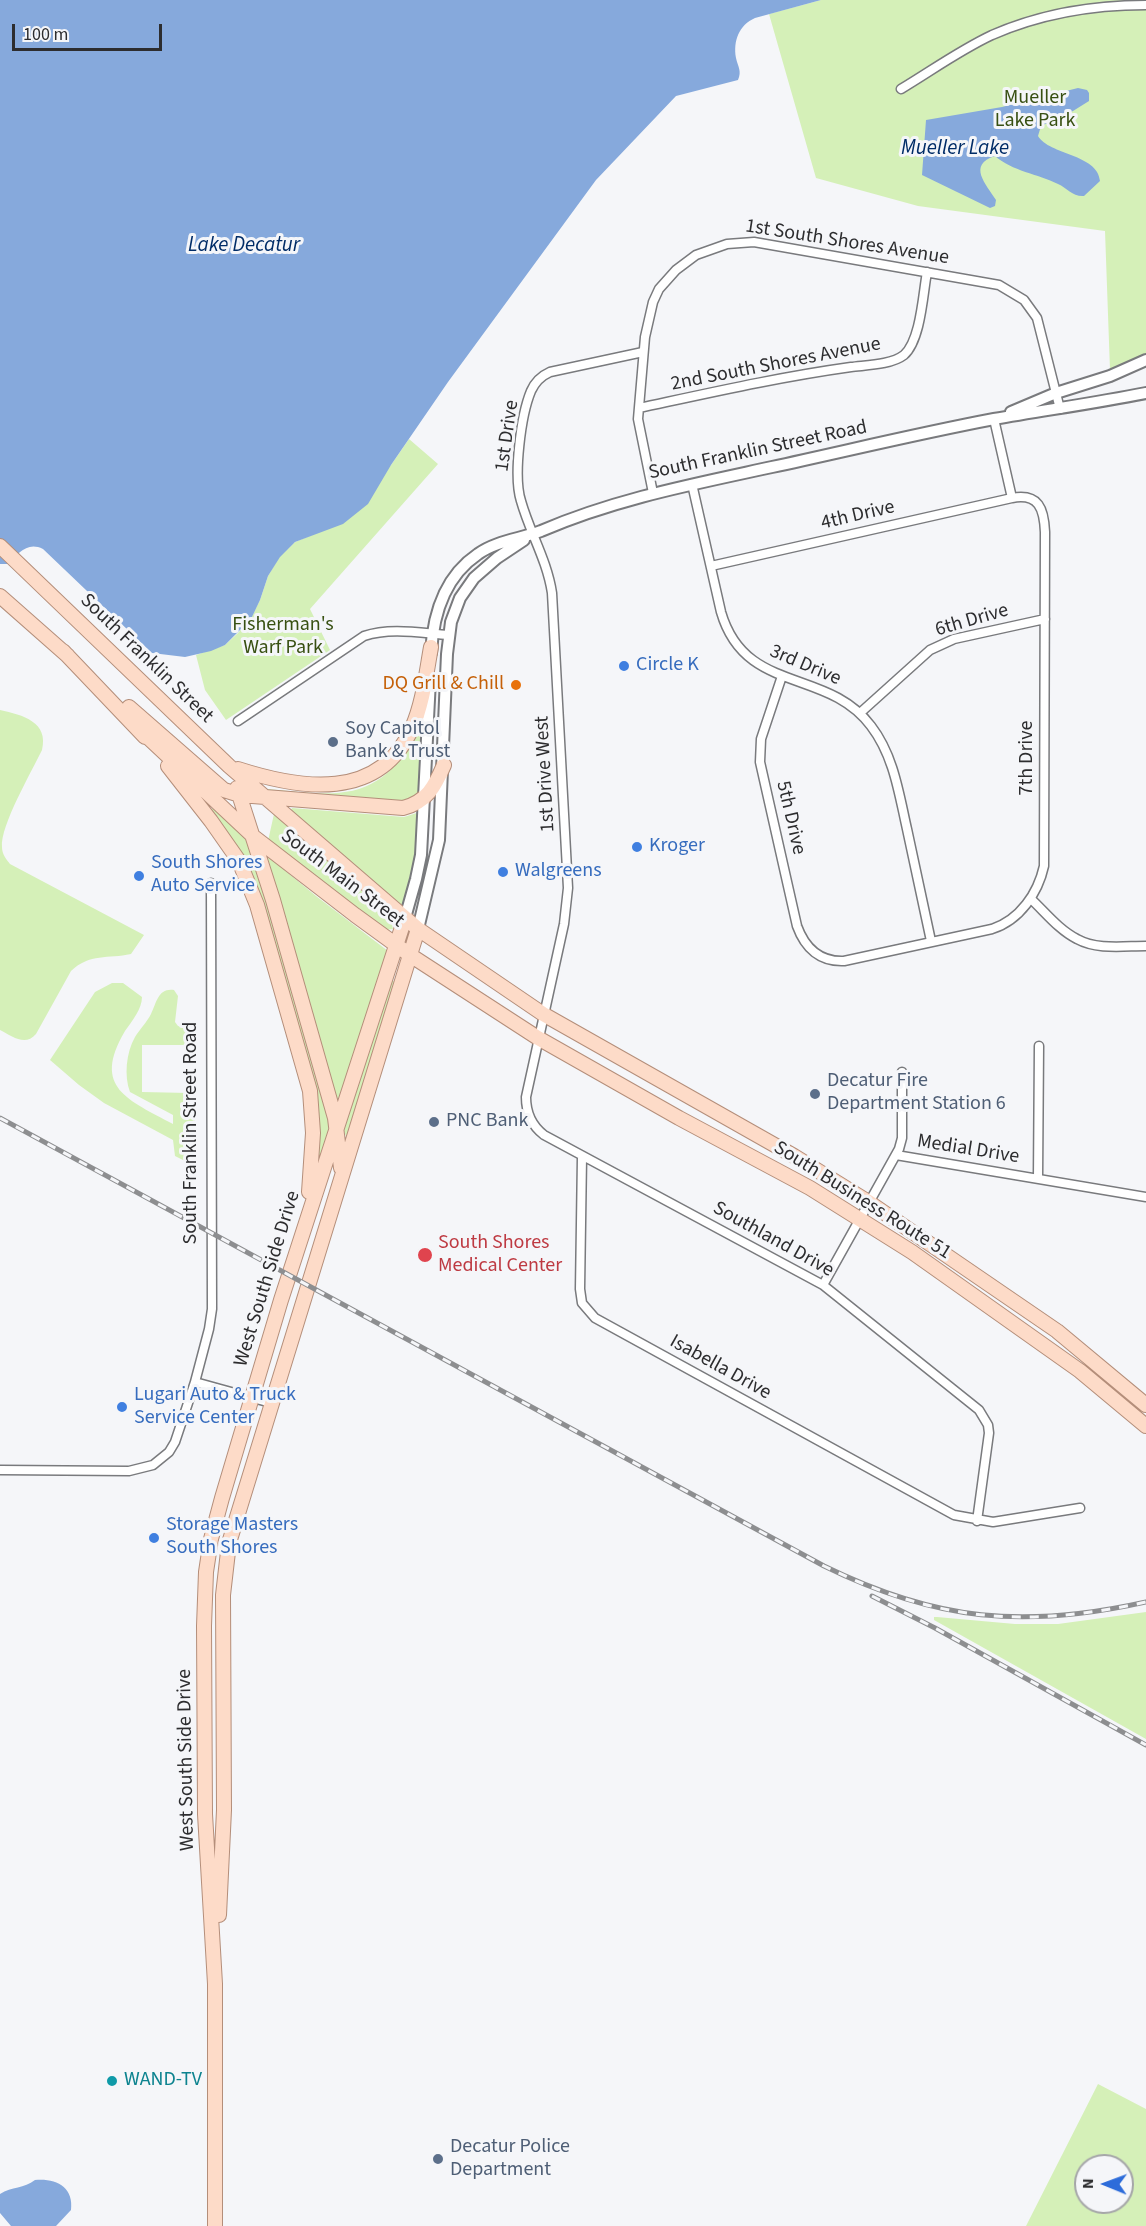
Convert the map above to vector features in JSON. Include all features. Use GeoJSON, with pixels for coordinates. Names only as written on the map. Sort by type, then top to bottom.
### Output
{"type":"FeatureCollection","features":[{"type":"Feature","properties":{"kind":"main road","name":"South Franklin Street"},"geometry":{"type":"LineString","coordinates":[[0,546],[229,766],[268,797]]}},
{"type":"Feature","properties":{"kind":"main road"},"geometry":{"type":"LineString","coordinates":[[0,596],[225,790],[240,795],[394,809],[411,806],[425,798],[436,783],[444,765]]}},
{"type":"Feature","properties":{"kind":"main road"},"geometry":{"type":"LineString","coordinates":[[229,766],[277,781],[319,785],[348,783],[374,773],[397,752],[411,729],[422,699],[432,641]]}},
{"type":"Feature","properties":{"kind":"main road"},"geometry":{"type":"LineString","coordinates":[[63,651],[140,730],[211,821],[238,861],[257,905],[307,1078],[311,1103],[313,1152],[310,1185],[294,1260]]}},
{"type":"Feature","properties":{"kind":"main road","name":"South Main Street"},"geometry":{"type":"LineString","coordinates":[[140,730],[254,837],[410,955],[538,1038]]}},
{"type":"Feature","properties":{"kind":"main road"},"geometry":{"type":"LineString","coordinates":[[229,766],[254,837],[337,1127],[341,1153],[340,1183]]}},
{"type":"Feature","properties":{"kind":"main road","name":"South Main Street"},"geometry":{"type":"LineString","coordinates":[[268,797],[418,929],[543,1014]]}},
{"type":"Feature","properties":{"kind":"main road","name":"West South Side Drive"},"geometry":{"type":"LineString","coordinates":[[215,1984],[206,1814],[204,1626],[206,1572],[211,1539],[294,1260],[405,918]]}},
{"type":"Feature","properties":{"kind":"main road","name":"South Franklin Street Road"},"geometry":{"type":"LineString","coordinates":[[410,955],[418,929]]}},
{"type":"Feature","properties":{"kind":"main road","name":"West South Side Drive"},"geometry":{"type":"LineString","coordinates":[[215,2226],[215,1984],[224,1810],[224,1571],[232,1528],[410,955]]}},
{"type":"Feature","properties":{"kind":"main road","name":"South Business Route 51"},"geometry":{"type":"LineString","coordinates":[[543,1014],[794,1156],[870,1203],[1057,1331],[1146,1405]]}},
{"type":"Feature","properties":{"kind":"main road","name":"South Business Route 51"},"geometry":{"type":"LineString","coordinates":[[538,1038],[678,1118],[810,1188],[912,1251],[1080,1371],[1146,1426]]}},
{"type":"Feature","properties":{"kind":"street"},"geometry":{"type":"LineString","coordinates":[[901,89],[977,43],[1020,24],[1083,9],[1146,5]]}},
{"type":"Feature","properties":{"kind":"street","name":"1st South Shores Avenue"},"geometry":{"type":"LineString","coordinates":[[653,493],[639,430],[648,320],[659,289],[686,261],[716,246],[739,242],[768,244],[991,282],[1008,289],[1024,300],[1037,318],[1042,330],[1060,409]]}},
{"type":"Feature","properties":{"kind":"street","name":"2nd South Shores Avenue"},"geometry":{"type":"LineString","coordinates":[[639,408],[795,375],[881,363],[897,358],[909,348],[915,335],[927,272]]}},
{"type":"Feature","properties":{"kind":"street","name":"1st Drive"},"geometry":{"type":"LineString","coordinates":[[534,534],[519,494],[519,455],[529,399],[536,382],[550,372],[644,352]]}},
{"type":"Feature","properties":{"kind":"street","name":"South Franklin Street Road"},"geometry":{"type":"LineString","coordinates":[[994,419],[1056,393],[1110,376],[1146,360]]}},
{"type":"Feature","properties":{"kind":"street","name":"South Franklin Street Road"},"geometry":{"type":"LineString","coordinates":[[405,918],[421,855],[434,619],[444,592],[459,570],[490,547],[653,493],[994,419],[1127,397],[1146,390]]}},
{"type":"Feature","properties":{"kind":"street"},"geometry":{"type":"LineString","coordinates":[[994,419],[1012,498]]}},
{"type":"Feature","properties":{"kind":"street","name":"3rd Drive"},"geometry":{"type":"LineString","coordinates":[[692,484],[721,612],[728,631],[760,667],[836,696],[860,713],[878,736],[893,769],[931,941]]}},
{"type":"Feature","properties":{"kind":"street","name":"7th Drive"},"geometry":{"type":"LineString","coordinates":[[824,958],[837,962],[853,960],[999,927],[1012,919],[1031,899],[1040,881],[1044,866],[1044,516],[1034,500],[1024,497],[1012,498]]}},
{"type":"Feature","properties":{"kind":"street","name":"4th Drive"},"geometry":{"type":"LineString","coordinates":[[711,566],[1012,498]]}},
{"type":"Feature","properties":{"kind":"street","name":"South Franklin Street Road"},"geometry":{"type":"LineString","coordinates":[[418,929],[439,840],[448,635],[457,604],[474,578],[497,558],[534,534]]}},
{"type":"Feature","properties":{"kind":"street","name":"1st Drive West"},"geometry":{"type":"LineString","coordinates":[[534,534],[545,560],[552,593],[568,874],[564,924],[543,1014]]}},
{"type":"Feature","properties":{"kind":"street","name":"6th Drive"},"geometry":{"type":"LineString","coordinates":[[860,713],[930,650],[954,639],[1044,619]]}},
{"type":"Feature","properties":{"kind":"street"},"geometry":{"type":"LineString","coordinates":[[238,721],[364,636],[388,632],[432,641],[448,635]]}},
{"type":"Feature","properties":{"kind":"street","name":"5th Drive"},"geometry":{"type":"LineString","coordinates":[[782,676],[763,731],[760,762],[797,926],[808,947],[824,958]]}},
{"type":"Feature","properties":{"kind":"street","name":"South Franklin Street Road"},"geometry":{"type":"LineString","coordinates":[[0,1470],[122,1472],[141,1469],[153,1465],[169,1452],[175,1442],[195,1382],[212,1310],[211,883]]}},
{"type":"Feature","properties":{"kind":"street"},"geometry":{"type":"LineString","coordinates":[[1031,899],[1066,933],[1083,942],[1099,946],[1146,946]]}},
{"type":"Feature","properties":{"kind":"street","name":"Southland Drive"},"geometry":{"type":"LineString","coordinates":[[543,1014],[526,1097],[528,1113],[539,1131],[582,1157],[823,1285],[970,1402],[988,1425],[988,1446],[977,1521]]}},
{"type":"Feature","properties":{"kind":"street"},"geometry":{"type":"LineString","coordinates":[[1038,1178],[1039,1046]]}},
{"type":"Feature","properties":{"kind":"street"},"geometry":{"type":"LineString","coordinates":[[896,1155],[902,1138],[902,1072]]}},
{"type":"Feature","properties":{"kind":"street","name":"Medial Drive"},"geometry":{"type":"LineString","coordinates":[[823,1285],[896,1155],[1146,1197]]}},
{"type":"Feature","properties":{"kind":"street","name":"Isabella Drive"},"geometry":{"type":"LineString","coordinates":[[582,1157],[580,1289],[582,1303],[589,1313],[603,1323],[945,1510],[977,1521]]}},
{"type":"Feature","properties":{"kind":"street"},"geometry":{"type":"LineString","coordinates":[[195,1382],[271,1403]]}},
{"type":"Feature","properties":{"kind":"street"},"geometry":{"type":"LineString","coordinates":[[977,1521],[993,1522],[1080,1508]]}},
{"type":"Feature","properties":{"kind":"green space","name":"Mueller Lake Park"},"geometry":{"type":"Polygon","coordinates":[[[821,0],[1146,0],[1146,354],[1110,370],[1105,231],[918,206],[816,178],[769,14],[821,0]]]}},
{"type":"Feature","properties":{"kind":"green space","name":"Fisherman's Warf Park"},"geometry":{"type":"Polygon","coordinates":[[[409,439],[438,464],[310,609],[330,650],[226,720],[205,690],[196,655],[225,645],[238,633],[251,618],[268,576],[279,557],[295,542],[317,533],[391,465],[409,439]]]}},
{"type":"Feature","properties":{"kind":"green space"},"geometry":{"type":"Polygon","coordinates":[[[0,710],[32,721],[38,726],[43,740],[42,750],[6,826],[2,847],[6,858],[10,864],[144,935],[131,954],[92,959],[71,971],[36,1034],[27,1040],[18,1039],[0,1030],[0,710]]]}},
{"type":"Feature","properties":{"kind":"green space"},"geometry":{"type":"Polygon","coordinates":[[[420,729],[422,730],[420,792],[412,799],[401,802],[268,791],[267,789],[317,793],[356,790],[373,783],[389,771],[405,753],[420,729]]]}},
{"type":"Feature","properties":{"kind":"green space"},"geometry":{"type":"Polygon","coordinates":[[[207,808],[214,809],[248,840],[332,1128],[316,1183],[317,1139],[273,948],[207,808]]]}},
{"type":"Feature","properties":{"kind":"green space"},"geometry":{"type":"Polygon","coordinates":[[[292,808],[404,817],[420,812],[414,867],[403,906],[290,812],[292,808]]]}},
{"type":"Feature","properties":{"kind":"green space"},"geometry":{"type":"Polygon","coordinates":[[[274,814],[380,907],[391,920],[393,929],[385,930],[268,841],[274,814]]]}},
{"type":"Feature","properties":{"kind":"green space"},"geometry":{"type":"Polygon","coordinates":[[[265,854],[388,951],[338,1112],[265,854]]]}},
{"type":"Feature","properties":{"kind":"green space"},"geometry":{"type":"Polygon","coordinates":[[[389,981],[394,981],[347,1139],[342,1126],[389,981]]]}},
{"type":"Feature","properties":{"kind":"green space"},"geometry":{"type":"Polygon","coordinates":[[[112,983],[123,983],[142,997],[138,1010],[115,1050],[112,1066],[114,1079],[120,1090],[130,1099],[173,1124],[173,1115],[130,1092],[127,1072],[132,1043],[161,994],[164,991],[174,990],[178,996],[175,1022],[178,1026],[192,1029],[193,1045],[142,1045],[142,1092],[189,1093],[189,1082],[195,1083],[195,1166],[175,1156],[173,1140],[104,1103],[50,1060],[95,992],[112,983]]]}},
{"type":"Feature","properties":{"kind":"green space"},"geometry":{"type":"Polygon","coordinates":[[[1146,1612],[1146,1739],[934,1620],[934,1617],[937,1617],[1015,1624],[1058,1624],[1146,1612]]]}},
{"type":"Feature","properties":{"kind":"green space"},"geometry":{"type":"Polygon","coordinates":[[[1098,2084],[1146,2109],[1146,2226],[1026,2226],[1098,2084]]]}},
{"type":"Feature","properties":{"kind":"water","name":"Lake Decatur"},"geometry":{"type":"Polygon","coordinates":[[[0,0],[821,0],[749,21],[741,29],[736,40],[736,58],[740,71],[738,80],[676,96],[596,180],[448,382],[391,465],[368,504],[343,524],[295,542],[280,557],[268,576],[251,619],[225,645],[185,657],[152,653],[43,549],[28,548],[8,564],[0,564],[0,0]]]}},
{"type":"Feature","properties":{"kind":"water","name":"Mueller Lake"},"geometry":{"type":"Polygon","coordinates":[[[1078,88],[1087,90],[1089,101],[1041,126],[1038,136],[1052,147],[1091,165],[1097,172],[1100,181],[1084,196],[1017,169],[995,156],[982,164],[980,170],[996,200],[995,206],[990,208],[922,175],[926,120],[1002,107],[1078,88]]]}},
{"type":"Feature","properties":{"kind":"water"},"geometry":{"type":"Polygon","coordinates":[[[35,2180],[50,2181],[62,2186],[70,2195],[71,2210],[56,2226],[11,2226],[0,2213],[0,2194],[35,2180]]]}},
{"type":"Feature","properties":{"kind":"railway"},"geometry":{"type":"LineString","coordinates":[[0,1118],[824,1566],[865,1584],[904,1599],[943,1609],[981,1615],[1060,1616],[1146,1602]]}},
{"type":"Feature","properties":{"kind":"railway"},"geometry":{"type":"LineString","coordinates":[[872,1596],[935,1628],[1146,1745]]}},
{"type":"Feature","properties":{"kind":"place","name":"Circle K"},"geometry":{"type":"Point","coordinates":[624,666]}},
{"type":"Feature","properties":{"kind":"place","name":"DQ Grill & Chill"},"geometry":{"type":"Point","coordinates":[516,685]}},
{"type":"Feature","properties":{"kind":"place","name":"Soy Capitol Bank & Trust"},"geometry":{"type":"Point","coordinates":[333,742]}},
{"type":"Feature","properties":{"kind":"place","name":"Kroger"},"geometry":{"type":"Point","coordinates":[637,847]}},
{"type":"Feature","properties":{"kind":"place","name":"Walgreens"},"geometry":{"type":"Point","coordinates":[503,872]}},
{"type":"Feature","properties":{"kind":"place","name":"South Shores Auto Service"},"geometry":{"type":"Point","coordinates":[139,876]}},
{"type":"Feature","properties":{"kind":"place","name":"Decatur Fire Department Station 6"},"geometry":{"type":"Point","coordinates":[815,1094]}},
{"type":"Feature","properties":{"kind":"place","name":"PNC Bank"},"geometry":{"type":"Point","coordinates":[434,1122]}},
{"type":"Feature","properties":{"kind":"place","name":"South Shores Medical Center"},"geometry":{"type":"Point","coordinates":[425,1255]}},
{"type":"Feature","properties":{"kind":"place","name":"Lugari Auto & Truck Service Center"},"geometry":{"type":"Point","coordinates":[122,1407]}},
{"type":"Feature","properties":{"kind":"place","name":"Storage Masters South Shores"},"geometry":{"type":"Point","coordinates":[154,1538]}},
{"type":"Feature","properties":{"kind":"place","name":"WAND-TV"},"geometry":{"type":"Point","coordinates":[112,2081]}},
{"type":"Feature","properties":{"kind":"place","name":"Decatur Police Department"},"geometry":{"type":"Point","coordinates":[438,2159]}}]}
